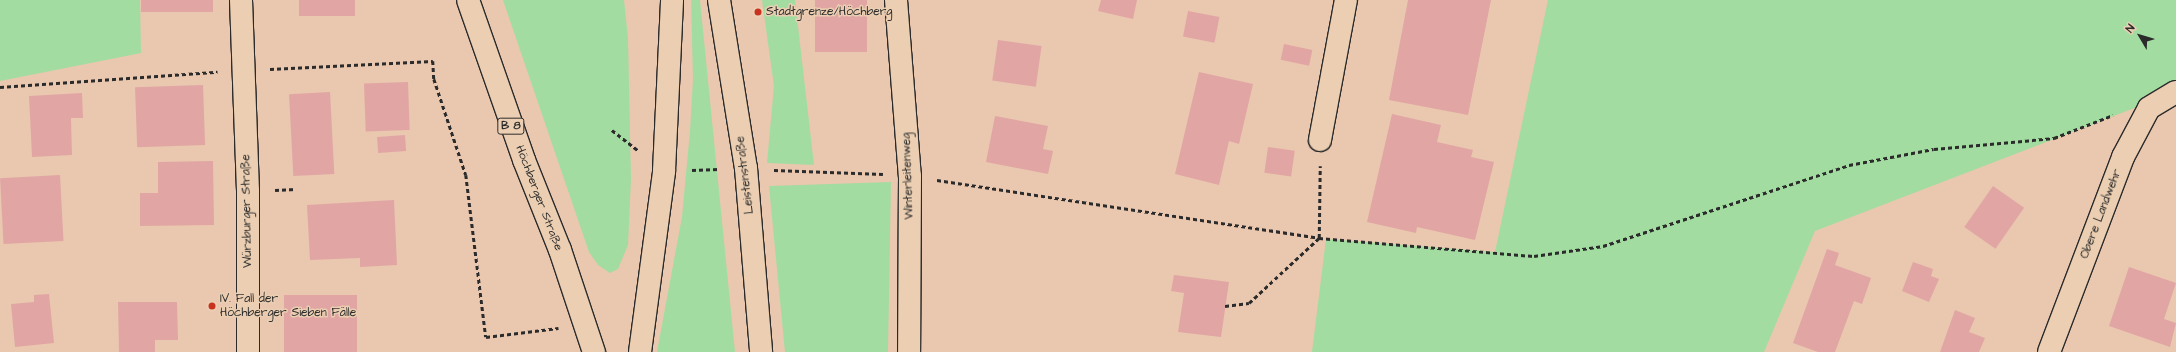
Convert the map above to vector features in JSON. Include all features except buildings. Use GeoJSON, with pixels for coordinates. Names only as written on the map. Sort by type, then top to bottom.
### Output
{"type":"FeatureCollection","features":[{"type":"Feature","properties":{"kind":"street","name":"Würzburger Straße"},"geometry":{"type":"LineString","coordinates":[[241,0],[248,191],[248,352]]}},
{"type":"Feature","properties":{"kind":"street","name":"Höchberger Straße"},"geometry":{"type":"LineString","coordinates":[[468,0],[524,160],[560,250],[594,352]]}},
{"type":"Feature","properties":{"kind":"street"},"geometry":{"type":"LineString","coordinates":[[640,352],[664,178],[672,0]]}},
{"type":"Feature","properties":{"kind":"street","name":"Leistenstraße"},"geometry":{"type":"LineString","coordinates":[[719,0],[746,168],[761,352]]}},
{"type":"Feature","properties":{"kind":"street","name":"Winterleitenweg"},"geometry":{"type":"LineString","coordinates":[[896,0],[910,176],[909,352]]}},
{"type":"Feature","properties":{"kind":"street"},"geometry":{"type":"LineString","coordinates":[[1320,140],[1346,0]]}},
{"type":"Feature","properties":{"kind":"street","name":"Obere Landwehr"},"geometry":{"type":"LineString","coordinates":[[2049,352],[2123,157],[2149,108],[2176,92]]}},
{"type":"Feature","properties":{"kind":"path"},"geometry":{"type":"LineString","coordinates":[[266,69],[432,61],[434,79],[466,175],[486,337],[565,327]]}},
{"type":"Feature","properties":{"kind":"path"},"geometry":{"type":"LineString","coordinates":[[0,87],[222,71]]}},
{"type":"Feature","properties":{"kind":"path"},"geometry":{"type":"LineString","coordinates":[[746,168],[910,176],[1319,238],[1534,256],[1603,246],[1848,165],[1934,149],[2054,138],[2116,114]]}},
{"type":"Feature","properties":{"kind":"path"},"geometry":{"type":"LineString","coordinates":[[1225,306],[1249,303],[1319,238],[1320,140]]}},
{"type":"Feature","properties":{"kind":"green space"},"geometry":{"type":"Polygon","coordinates":[[[0,0],[140,0],[141,53],[0,81],[0,0]]]}},
{"type":"Feature","properties":{"kind":"green space"},"geometry":{"type":"Polygon","coordinates":[[[503,0],[624,0],[628,38],[631,179],[628,245],[618,269],[610,273],[598,265],[589,252],[503,0]]]}},
{"type":"Feature","properties":{"kind":"green space"},"geometry":{"type":"Polygon","coordinates":[[[691,0],[700,0],[735,352],[657,352],[682,217],[693,79],[691,0]]]}},
{"type":"Feature","properties":{"kind":"green space"},"geometry":{"type":"Polygon","coordinates":[[[762,0],[795,0],[814,165],[767,163],[774,86],[762,0]]]}},
{"type":"Feature","properties":{"kind":"green space"},"geometry":{"type":"Polygon","coordinates":[[[1548,0],[2176,0],[2176,92],[1815,231],[1764,352],[1312,352],[1326,239],[1495,252],[1548,0]]]}},
{"type":"Feature","properties":{"kind":"green space"},"geometry":{"type":"Polygon","coordinates":[[[891,182],[888,352],[785,352],[769,186],[891,182]]]}},
{"type":"Feature","properties":{"kind":"place","name":"Stadtgrenze/Höchberg"},"geometry":{"type":"Point","coordinates":[758,12]}},
{"type":"Feature","properties":{"kind":"place","name":"IV. Fall der Höchberger Sieben Fälle"},"geometry":{"type":"Point","coordinates":[212,306]}}]}
